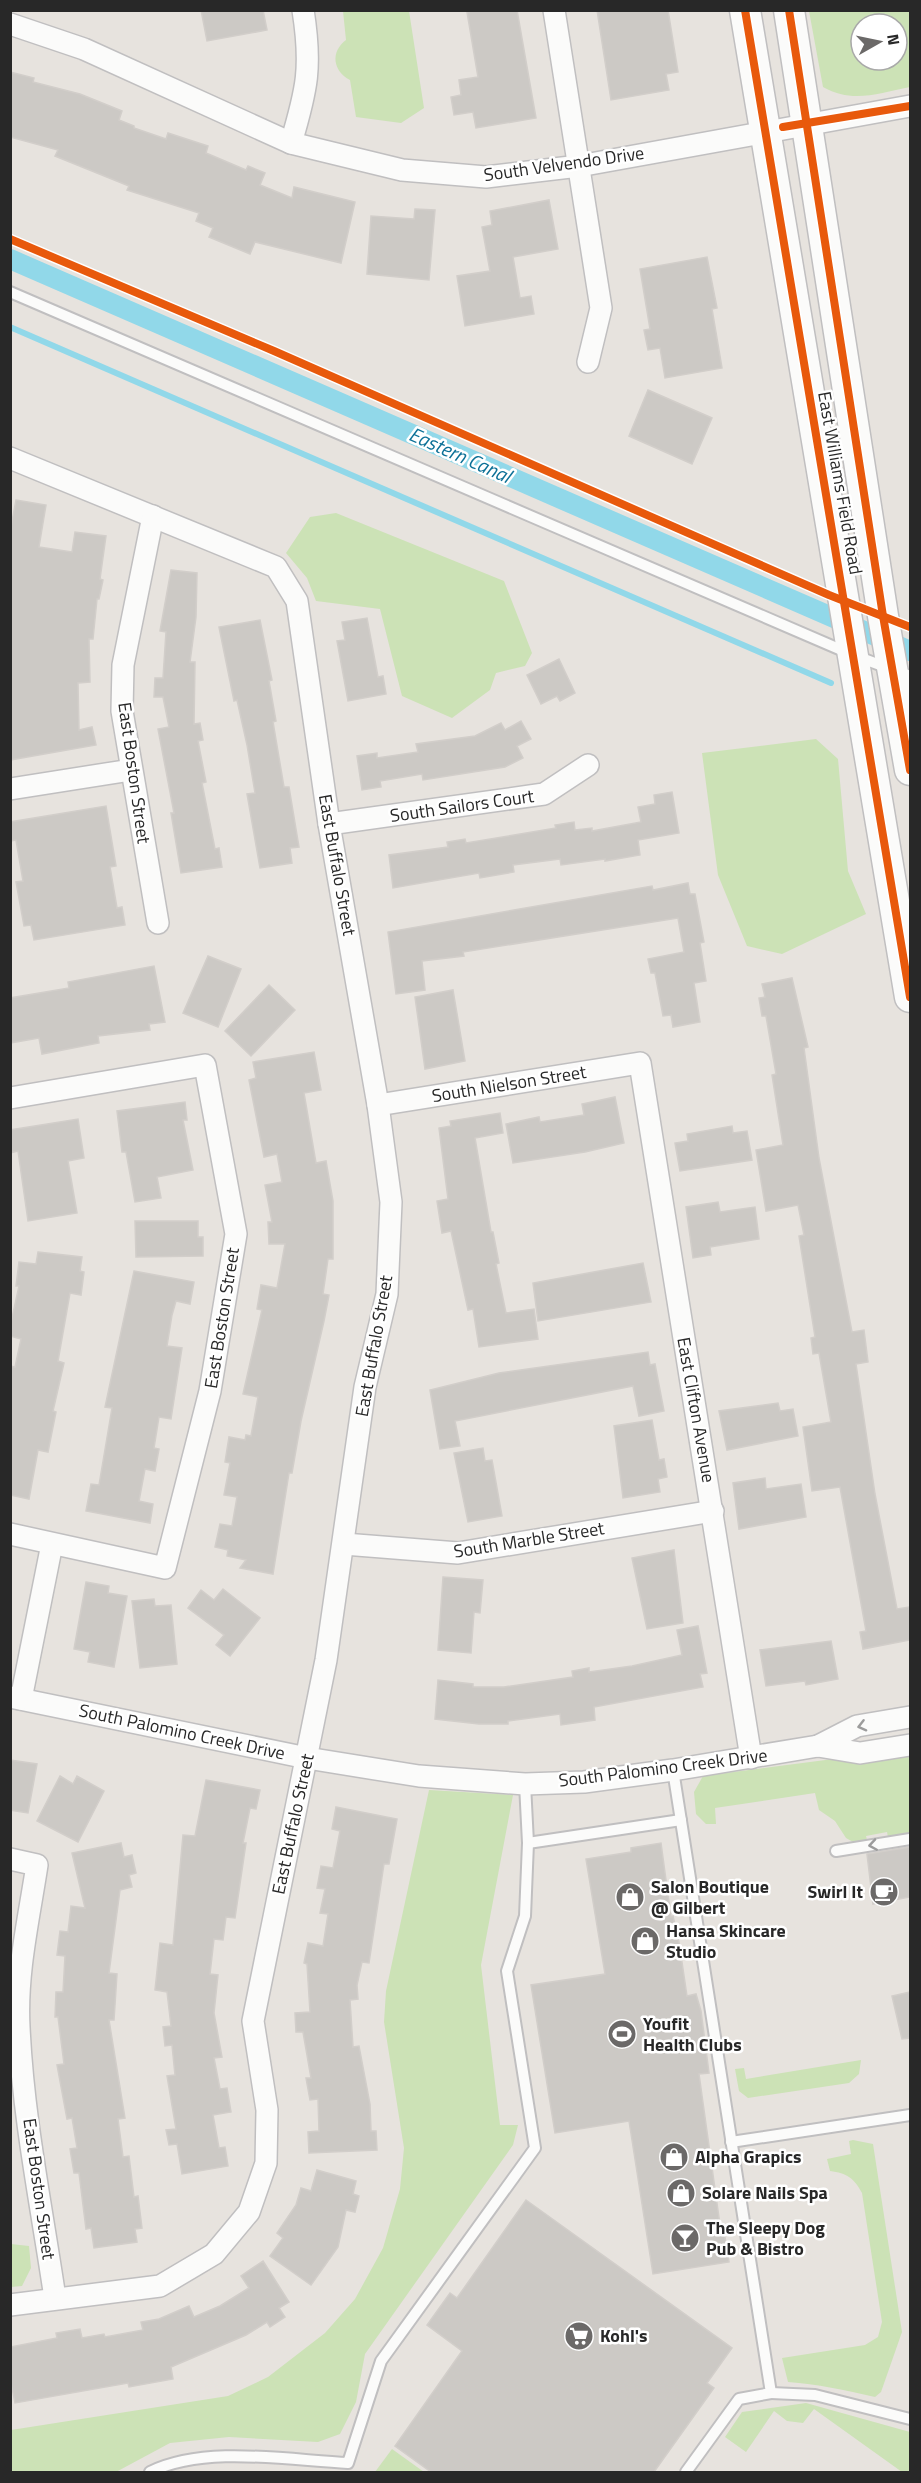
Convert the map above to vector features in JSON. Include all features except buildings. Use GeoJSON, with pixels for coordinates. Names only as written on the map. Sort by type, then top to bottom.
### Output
{"type":"FeatureCollection","features":[{"type":"Feature","properties":{"kind":"main road","name":"East Williams Field Road"},"geometry":{"type":"LineString","coordinates":[[744,10],[785,128],[883,616],[901,673],[910,770]]}},
{"type":"Feature","properties":{"kind":"main road","name":"East Williams Field Road"},"geometry":{"type":"LineString","coordinates":[[789,10],[785,128],[844,600],[910,997]]}},
{"type":"Feature","properties":{"kind":"street"},"geometry":{"type":"LineString","coordinates":[[291,143],[307,89],[310,51],[303,10]]}},
{"type":"Feature","properties":{"kind":"street"},"geometry":{"type":"LineString","coordinates":[[554,10],[602,308],[588,362]]}},
{"type":"Feature","properties":{"kind":"street","name":"South Velvendo Drive"},"geometry":{"type":"LineString","coordinates":[[19,20],[291,143],[402,170],[486,177],[579,166],[910,106]]}},
{"type":"Feature","properties":{"kind":"street","name":"East Buffalo Street"},"geometry":{"type":"LineString","coordinates":[[10,458],[276,567],[297,601],[329,824],[378,1106],[391,1202],[387,1294],[365,1388],[344,1544],[307,1758],[253,2020],[267,2110],[266,2163],[249,2212],[214,2254],[160,2286],[10,2305]]}},
{"type":"Feature","properties":{"kind":"street","name":"East Boston Street"},"geometry":{"type":"LineString","coordinates":[[153,516],[123,665],[122,711],[158,923]]}},
{"type":"Feature","properties":{"kind":"street","name":"South Sailors Court"},"geometry":{"type":"LineString","coordinates":[[329,824],[544,794],[588,765]]}},
{"type":"Feature","properties":{"kind":"street"},"geometry":{"type":"LineString","coordinates":[[10,789],[131,770]]}},
{"type":"Feature","properties":{"kind":"street","name":"South Nielson Street"},"geometry":{"type":"LineString","coordinates":[[378,1106],[640,1062]]}},
{"type":"Feature","properties":{"kind":"street","name":"East Clifton Avenue"},"geometry":{"type":"LineString","coordinates":[[640,1062],[751,1758]]}},
{"type":"Feature","properties":{"kind":"street","name":"East Boston Street"},"geometry":{"type":"LineString","coordinates":[[10,1098],[205,1065],[236,1234],[210,1391],[165,1568],[52,1544]]}},
{"type":"Feature","properties":{"kind":"street","name":"South Marble Street"},"geometry":{"type":"LineString","coordinates":[[344,1544],[458,1553],[713,1511]]}},
{"type":"Feature","properties":{"kind":"street"},"geometry":{"type":"LineString","coordinates":[[10,1534],[52,1544],[16,1698]]}},
{"type":"Feature","properties":{"kind":"street","name":"South Palomino Creek Drive"},"geometry":{"type":"LineString","coordinates":[[16,1698],[307,1758],[419,1776],[525,1784],[584,1782],[751,1758],[818,1746],[857,1726],[910,1717]]}},
{"type":"Feature","properties":{"kind":"street","name":"South Palomino Creek Drive"},"geometry":{"type":"LineString","coordinates":[[818,1746],[861,1753],[910,1745]]}},
{"type":"Feature","properties":{"kind":"street","name":"East Boston Street"},"geometry":{"type":"LineString","coordinates":[[10,1859],[38,1865],[22,1961],[18,2026],[25,2094],[55,2298]]}},
{"type":"Feature","properties":{"kind":"lane"},"geometry":{"type":"LineString","coordinates":[[10,291],[854,655],[901,673]]}},
{"type":"Feature","properties":{"kind":"lane"},"geometry":{"type":"LineString","coordinates":[[673,1770],[771,2393]]}},
{"type":"Feature","properties":{"kind":"lane"},"geometry":{"type":"LineString","coordinates":[[150,2472],[166,2465],[228,2456],[329,2467],[348,2463],[381,2361],[535,2148],[507,1971],[525,1916],[528,1843],[525,1784]]}},
{"type":"Feature","properties":{"kind":"lane"},"geometry":{"type":"LineString","coordinates":[[528,1843],[681,1820]]}},
{"type":"Feature","properties":{"kind":"lane"},"geometry":{"type":"LineString","coordinates":[[836,1851],[910,1839]]}},
{"type":"Feature","properties":{"kind":"lane"},"geometry":{"type":"LineString","coordinates":[[731,2142],[910,2115]]}},
{"type":"Feature","properties":{"kind":"lane"},"geometry":{"type":"LineString","coordinates":[[686,2472],[739,2399],[771,2393],[815,2395],[910,2419]]}},
{"type":"Feature","properties":{"kind":"green space"},"geometry":{"type":"Polygon","coordinates":[[[343,11],[409,11],[424,108],[401,123],[356,117],[350,80],[340,72],[336,61],[337,50],[346,40],[343,11]]]}},
{"type":"Feature","properties":{"kind":"green space"},"geometry":{"type":"Polygon","coordinates":[[[809,11],[910,11],[910,87],[866,96],[834,92],[823,87],[809,11]]]}},
{"type":"Feature","properties":{"kind":"green space"},"geometry":{"type":"Polygon","coordinates":[[[336,513],[504,581],[532,653],[525,666],[496,673],[490,690],[452,718],[402,696],[380,609],[316,601],[307,578],[286,553],[310,517],[336,513]]]}},
{"type":"Feature","properties":{"kind":"green space"},"geometry":{"type":"Polygon","coordinates":[[[816,739],[838,759],[848,871],[866,914],[782,954],[747,946],[718,875],[702,753],[816,739]]]}},
{"type":"Feature","properties":{"kind":"green space"},"geometry":{"type":"Polygon","coordinates":[[[910,1749],[910,1834],[888,1837],[887,1832],[866,1836],[867,1840],[853,1842],[846,1838],[835,1821],[819,1810],[815,1793],[715,1808],[716,1824],[706,1824],[696,1814],[694,1792],[703,1776],[910,1749]]]}},
{"type":"Feature","properties":{"kind":"green space"},"geometry":{"type":"Polygon","coordinates":[[[429,1790],[513,1795],[481,1965],[500,2125],[518,2125],[513,2145],[365,2354],[356,2402],[340,2434],[318,2442],[229,2437],[170,2443],[116,2472],[11,2472],[11,2430],[228,2396],[268,2377],[325,2333],[355,2299],[383,2248],[400,2189],[404,2148],[384,2022],[386,1991],[429,1790]]]}},
{"type":"Feature","properties":{"kind":"green space"},"geometry":{"type":"Polygon","coordinates":[[[861,2060],[859,2074],[849,2083],[748,2098],[739,2091],[735,2069],[744,2068],[746,2079],[861,2060]]]}},
{"type":"Feature","properties":{"kind":"green space"},"geometry":{"type":"Polygon","coordinates":[[[849,2141],[873,2144],[902,2332],[881,2392],[875,2397],[788,2382],[782,2358],[865,2345],[878,2337],[882,2322],[862,2193],[849,2177],[830,2171],[827,2159],[851,2154],[849,2141]]]}},
{"type":"Feature","properties":{"kind":"green space"},"geometry":{"type":"Polygon","coordinates":[[[11,2244],[29,2246],[31,2268],[22,2286],[11,2287],[11,2244]]]}},
{"type":"Feature","properties":{"kind":"green space"},"geometry":{"type":"Polygon","coordinates":[[[806,2403],[910,2432],[910,2472],[902,2472],[814,2409],[803,2423],[787,2421],[774,2411],[746,2452],[725,2437],[742,2412],[806,2403]]]}},
{"type":"Feature","properties":{"kind":"green space"},"geometry":{"type":"Polygon","coordinates":[[[392,2449],[424,2472],[375,2472],[392,2449]]]}},
{"type":"Feature","properties":{"kind":"waterway","name":"Eastern Canal"},"geometry":{"type":"LineString","coordinates":[[10,259],[910,651]]}},
{"type":"Feature","properties":{"kind":"waterway"},"geometry":{"type":"LineString","coordinates":[[10,327],[831,683]]}},
{"type":"Feature","properties":{"kind":"cycle path"},"geometry":{"type":"LineString","coordinates":[[745,10],[910,997]]}},
{"type":"Feature","properties":{"kind":"cycle path"},"geometry":{"type":"LineString","coordinates":[[789,10],[883,616],[910,770]]}},
{"type":"Feature","properties":{"kind":"cycle path"},"geometry":{"type":"LineString","coordinates":[[783,127],[910,106]]}},
{"type":"Feature","properties":{"kind":"cycle path"},"geometry":{"type":"LineString","coordinates":[[10,239],[274,351],[829,595],[910,627]]}},
{"type":"Feature","properties":{"kind":"place","name":"Swirl It"},"geometry":{"type":"Point","coordinates":[884,1892]}},
{"type":"Feature","properties":{"kind":"place","name":"Salon Boutique @ Gilbert"},"geometry":{"type":"Point","coordinates":[630,1897]}},
{"type":"Feature","properties":{"kind":"place","name":"Hansa Skincare Studio"},"geometry":{"type":"Point","coordinates":[645,1941]}},
{"type":"Feature","properties":{"kind":"place","name":"Youfit Health Clubs"},"geometry":{"type":"Point","coordinates":[622,2034]}},
{"type":"Feature","properties":{"kind":"place","name":"Alpha Grapics"},"geometry":{"type":"Point","coordinates":[674,2157]}},
{"type":"Feature","properties":{"kind":"place","name":"Solare Nails Spa"},"geometry":{"type":"Point","coordinates":[681,2193]}},
{"type":"Feature","properties":{"kind":"place","name":"The Sleepy Dog Pub & Bistro"},"geometry":{"type":"Point","coordinates":[685,2238]}},
{"type":"Feature","properties":{"kind":"place","name":"Kohl's"},"geometry":{"type":"Point","coordinates":[579,2336]}}]}
